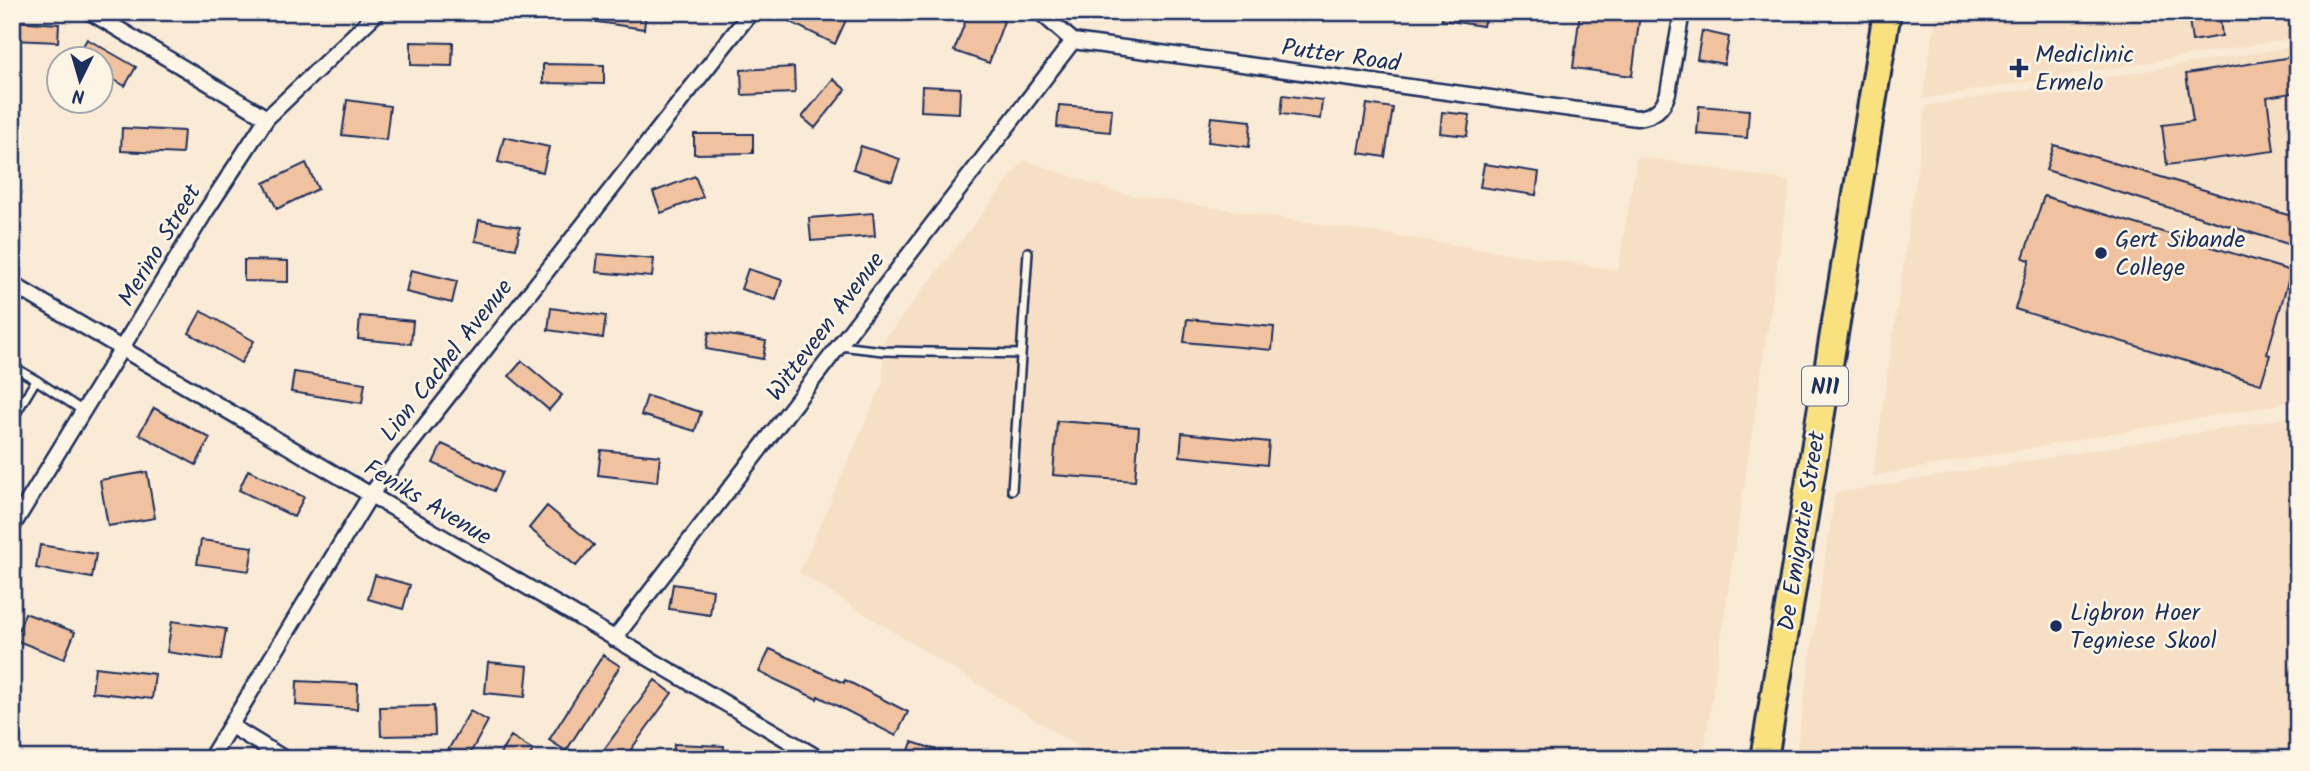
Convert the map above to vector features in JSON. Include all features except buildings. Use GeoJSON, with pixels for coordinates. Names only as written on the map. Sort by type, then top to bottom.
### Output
{"type":"FeatureCollection","features":[{"type":"Feature","properties":{"kind":"highway","name":"De Emigratie Street"},"geometry":{"type":"LineString","coordinates":[[1764,759],[1887,12]]}},
{"type":"Feature","properties":{"kind":"street"},"geometry":{"type":"LineString","coordinates":[[90,12],[267,118]]}},
{"type":"Feature","properties":{"kind":"street","name":"Merino Street"},"geometry":{"type":"LineString","coordinates":[[14,520],[204,214],[267,118],[378,12]]}},
{"type":"Feature","properties":{"kind":"street","name":"Lion Cachel Avenue"},"geometry":{"type":"LineString","coordinates":[[210,759],[371,494],[751,12]]}},
{"type":"Feature","properties":{"kind":"street"},"geometry":{"type":"LineString","coordinates":[[1040,12],[1073,41]]}},
{"type":"Feature","properties":{"kind":"street","name":"Putter Road"},"geometry":{"type":"LineString","coordinates":[[1073,41],[1629,118],[1646,117],[1659,110],[1668,93],[1682,12]]}},
{"type":"Feature","properties":{"kind":"street","name":"Witteveen Avenue"},"geometry":{"type":"LineString","coordinates":[[614,639],[1073,41]]}},
{"type":"Feature","properties":{"kind":"street","name":"Feniks Avenue"},"geometry":{"type":"LineString","coordinates":[[12,284],[820,759]]}},
{"type":"Feature","properties":{"kind":"street"},"geometry":{"type":"LineString","coordinates":[[231,726],[285,759]]}},
{"type":"Feature","properties":{"kind":"lane"},"geometry":{"type":"LineString","coordinates":[[1012,489],[1028,252]]}},
{"type":"Feature","properties":{"kind":"lane"},"geometry":{"type":"LineString","coordinates":[[839,346],[883,351],[1021,354]]}},
{"type":"Feature","properties":{"kind":"lane"},"geometry":{"type":"LineString","coordinates":[[12,366],[84,411]]}},
{"type":"Feature","properties":{"kind":"lane"},"geometry":{"type":"LineString","coordinates":[[12,420],[36,380]]}},
{"type":"Feature","properties":{"kind":"shaded area","name":"Mediclinic Ermelo"},"geometry":{"type":"Polygon","coordinates":[[[1937,12],[2298,12],[2298,38],[1922,99],[1937,12]]]}},
{"type":"Feature","properties":{"kind":"shaded area","name":"Gert Sibande College"},"geometry":{"type":"Polygon","coordinates":[[[2298,46],[2298,401],[1873,476],[1926,106],[2298,46]]]}},
{"type":"Feature","properties":{"kind":"shaded area"},"geometry":{"type":"Polygon","coordinates":[[[1637,156],[1790,181],[1705,745],[1699,759],[1086,759],[1085,751],[799,573],[883,382],[883,341],[1024,160],[1119,193],[1618,270],[1637,156]]]}},
{"type":"Feature","properties":{"kind":"shaded area","name":"Ligbron Hoer Tegniese Skool"},"geometry":{"type":"Polygon","coordinates":[[[2298,416],[2298,759],[1795,759],[1835,493],[2298,416]]]}},
{"type":"Feature","properties":{"kind":"place","name":"Mediclinic Ermelo"},"geometry":{"type":"Point","coordinates":[2019,68]}},
{"type":"Feature","properties":{"kind":"place","name":"Gert Sibande College"},"geometry":{"type":"Point","coordinates":[2101,253]}},
{"type":"Feature","properties":{"kind":"place","name":"Ligbron Hoer Tegniese Skool"},"geometry":{"type":"Point","coordinates":[2056,626]}}]}
